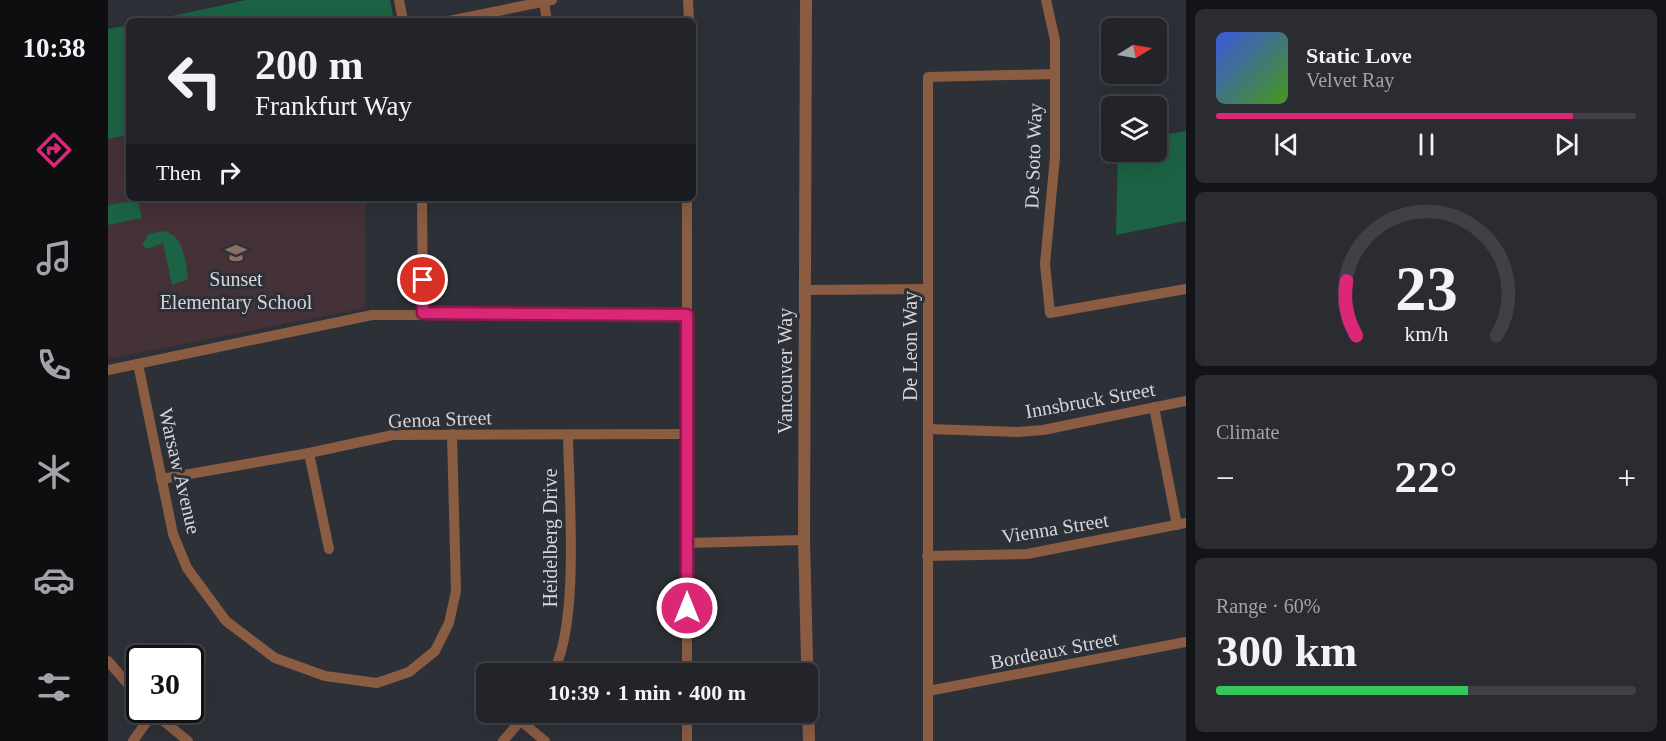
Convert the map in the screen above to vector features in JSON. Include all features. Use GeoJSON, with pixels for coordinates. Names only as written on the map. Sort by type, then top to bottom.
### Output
{"type":"FeatureCollection","features":[{"type":"Feature","properties":{"kind":"street"},"geometry":{"type":"LineString","coordinates":[[399,0],[402,18]]}},
{"type":"Feature","properties":{"kind":"street"},"geometry":{"type":"LineString","coordinates":[[688,0],[689,18]]}},
{"type":"Feature","properties":{"kind":"street","name":"Vancouver Way"},"geometry":{"type":"LineString","coordinates":[[806,0],[804,540],[808,741]]}},
{"type":"Feature","properties":{"kind":"street","name":"De Soto Way"},"geometry":{"type":"LineString","coordinates":[[1046,0],[1055,40],[1053,74],[1055,157],[1045,264],[1050,313],[1186,289]]}},
{"type":"Feature","properties":{"kind":"street"},"geometry":{"type":"LineString","coordinates":[[464,18],[548,1],[548,18]]}},
{"type":"Feature","properties":{"kind":"street","name":"De Leon Way"},"geometry":{"type":"LineString","coordinates":[[928,741],[928,77],[1053,74]]}},
{"type":"Feature","properties":{"kind":"street"},"geometry":{"type":"LineString","coordinates":[[422,201],[423,313]]}},
{"type":"Feature","properties":{"kind":"street"},"geometry":{"type":"LineString","coordinates":[[687,201],[687,663]]}},
{"type":"Feature","properties":{"kind":"street"},"geometry":{"type":"LineString","coordinates":[[805,290],[928,289]]}},
{"type":"Feature","properties":{"kind":"street"},"geometry":{"type":"LineString","coordinates":[[108,370],[372,315],[423,313],[687,315]]}},
{"type":"Feature","properties":{"kind":"street","name":"Warsaw Avenue"},"geometry":{"type":"LineString","coordinates":[[138,364],[172,534],[187,568],[226,621],[275,658],[325,676],[377,682],[410,672],[435,651],[449,623],[456,591],[452,434]]}},
{"type":"Feature","properties":{"kind":"street","name":"Innsbruck Street"},"geometry":{"type":"LineString","coordinates":[[928,429],[1018,432],[1043,430],[1186,400]]}},
{"type":"Feature","properties":{"kind":"street"},"geometry":{"type":"LineString","coordinates":[[1154,407],[1182,524]]}},
{"type":"Feature","properties":{"kind":"street","name":"Genoa Street"},"geometry":{"type":"LineString","coordinates":[[161,479],[309,453],[393,435],[568,437],[687,434]]}},
{"type":"Feature","properties":{"kind":"street","name":"Heidelberg Drive"},"geometry":{"type":"LineString","coordinates":[[558,663],[569,606],[568,437]]}},
{"type":"Feature","properties":{"kind":"street"},"geometry":{"type":"LineString","coordinates":[[309,453],[329,549]]}},
{"type":"Feature","properties":{"kind":"street","name":"Vienna Street"},"geometry":{"type":"LineString","coordinates":[[927,556],[1027,554],[1182,524]]}},
{"type":"Feature","properties":{"kind":"street"},"geometry":{"type":"LineString","coordinates":[[687,543],[804,540]]}},
{"type":"Feature","properties":{"kind":"street","name":"Bordeaux Street"},"geometry":{"type":"LineString","coordinates":[[928,691],[1186,642]]}},
{"type":"Feature","properties":{"kind":"street"},"geometry":{"type":"LineString","coordinates":[[108,661],[126,682]]}},
{"type":"Feature","properties":{"kind":"street"},"geometry":{"type":"LineString","coordinates":[[133,741],[144,723]]}},
{"type":"Feature","properties":{"kind":"street"},"geometry":{"type":"LineString","coordinates":[[166,723],[188,741]]}},
{"type":"Feature","properties":{"kind":"street"},"geometry":{"type":"LineString","coordinates":[[503,741],[520,723]]}},
{"type":"Feature","properties":{"kind":"street"},"geometry":{"type":"LineString","coordinates":[[530,723],[545,741]]}},
{"type":"Feature","properties":{"kind":"street"},"geometry":{"type":"LineString","coordinates":[[687,723],[687,741]]}},
{"type":"Feature","properties":{"kind":"shaded area","name":"Sunset Elementary School"},"geometry":{"type":"Polygon","coordinates":[[[126,136],[126,201],[365,201],[365,308],[108,359],[108,139],[126,136]]]}},
{"type":"Feature","properties":{"kind":"green space"},"geometry":{"type":"Polygon","coordinates":[[[246,0],[390,0],[393,18],[163,18],[246,0]]]}},
{"type":"Feature","properties":{"kind":"green space"},"geometry":{"type":"Polygon","coordinates":[[[126,26],[126,136],[108,139],[108,29],[126,26]]]}},
{"type":"Feature","properties":{"kind":"green space"},"geometry":{"type":"Polygon","coordinates":[[[1186,131],[1186,221],[1116,235],[1118,162],[1167,162],[1167,134],[1186,131]]]}},
{"type":"Feature","properties":{"kind":"green space"},"geometry":{"type":"Polygon","coordinates":[[[138,201],[142,218],[108,225],[108,205],[138,201]]]}},
{"type":"Feature","properties":{"kind":"green space"},"geometry":{"type":"Polygon","coordinates":[[[163,231],[180,243],[186,265],[188,279],[172,285],[163,243],[147,249],[142,245],[149,234],[163,231]]]}},
{"type":"Feature","properties":{"kind":"place","name":"Sunset Elementary School"},"geometry":{"type":"Point","coordinates":[236,253]}},
{"type":"Feature","properties":{"kind":"route"},"geometry":{"type":"LineString","coordinates":[[423,280],[423,313],[687,315],[687,608]]}}]}
